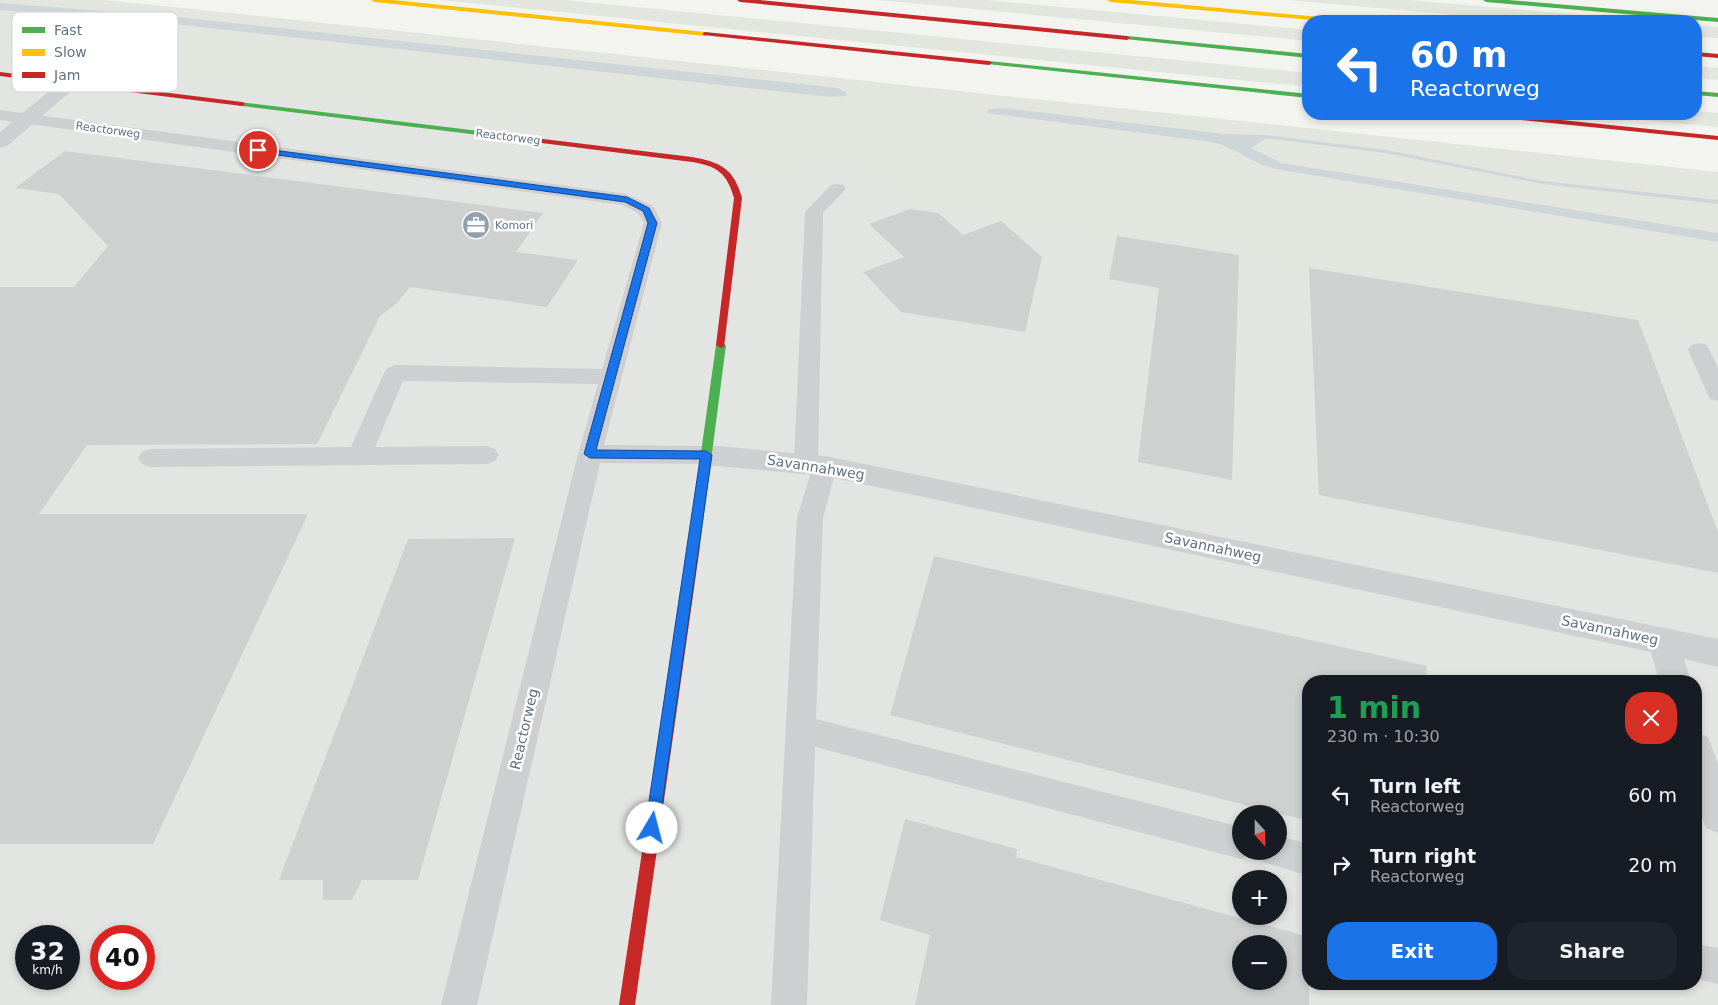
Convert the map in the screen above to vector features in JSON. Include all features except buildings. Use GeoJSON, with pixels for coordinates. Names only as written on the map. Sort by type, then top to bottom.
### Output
{"type":"FeatureCollection","features":[{"type":"Feature","properties":{"kind":"main road"},"geometry":{"type":"LineString","coordinates":[[374,0],[1302,95]]}},
{"type":"Feature","properties":{"kind":"main road"},"geometry":{"type":"LineString","coordinates":[[740,0],[1302,55]]}},
{"type":"Feature","properties":{"kind":"main road"},"geometry":{"type":"LineString","coordinates":[[1110,0],[1302,17]]}},
{"type":"Feature","properties":{"kind":"main road"},"geometry":{"type":"LineString","coordinates":[[1486,0],[1660,15]]}},
{"type":"Feature","properties":{"kind":"main road"},"geometry":{"type":"LineString","coordinates":[[1702,19],[1718,20]]}},
{"type":"Feature","properties":{"kind":"main road"},"geometry":{"type":"LineString","coordinates":[[1702,55],[1718,56]]}},
{"type":"Feature","properties":{"kind":"main road","name":"Reactorweg"},"geometry":{"type":"LineString","coordinates":[[151,92],[704,161],[719,166],[730,174],[738,185],[739,197],[706,455],[627,1005]]}},
{"type":"Feature","properties":{"kind":"main road"},"geometry":{"type":"LineString","coordinates":[[1702,94],[1718,95]]}},
{"type":"Feature","properties":{"kind":"main road"},"geometry":{"type":"LineString","coordinates":[[1542,120],[1718,138]]}},
{"type":"Feature","properties":{"kind":"street"},"geometry":{"type":"LineString","coordinates":[[0,142],[25,118],[58,92]]}},
{"type":"Feature","properties":{"kind":"street","name":"Savannahweg"},"geometry":{"type":"LineString","coordinates":[[706,455],[815,464],[1718,653]]}},
{"type":"Feature","properties":{"kind":"street"},"geometry":{"type":"LineString","coordinates":[[1663,641],[1673,675]]}},
{"type":"Feature","properties":{"kind":"street"},"geometry":{"type":"LineString","coordinates":[[1702,767],[1718,816]]}},
{"type":"Feature","properties":{"kind":"lane","name":"Reactorweg"},"geometry":{"type":"LineString","coordinates":[[0,115],[627,200],[646,210],[653,223],[590,454],[459,1005]]}},
{"type":"Feature","properties":{"kind":"lane"},"geometry":{"type":"LineString","coordinates":[[789,1005],[810,518],[815,464],[814,212],[837,189]]}},
{"type":"Feature","properties":{"kind":"lane"},"geometry":{"type":"LineString","coordinates":[[1699,350],[1718,393]]}},
{"type":"Feature","properties":{"kind":"lane"},"geometry":{"type":"LineString","coordinates":[[360,455],[395,373],[611,377]]}},
{"type":"Feature","properties":{"kind":"lane"},"geometry":{"type":"LineString","coordinates":[[590,454],[706,455]]}},
{"type":"Feature","properties":{"kind":"lane"},"geometry":{"type":"LineString","coordinates":[[150,458],[487,455]]}},
{"type":"Feature","properties":{"kind":"lane"},"geometry":{"type":"LineString","coordinates":[[801,729],[1232,841]]}},
{"type":"Feature","properties":{"kind":"lane"},"geometry":{"type":"LineString","coordinates":[[1288,855],[1302,858]]}},
{"type":"Feature","properties":{"kind":"lane"},"geometry":{"type":"LineString","coordinates":[[1702,962],[1718,966]]}},
{"type":"Feature","properties":{"kind":"shaded area"},"geometry":{"type":"Polygon","coordinates":[[[0,0],[103,0],[1718,172],[1718,339],[1320,276],[906,207],[885,184],[871,174],[856,169],[840,167],[822,168],[788,175],[757,185],[750,169],[738,159],[704,150],[178,85],[178,12],[12,12],[12,64],[0,63],[0,0]]]}},
{"type":"Feature","properties":{"kind":"shaded area"},"geometry":{"type":"Polygon","coordinates":[[[440,0],[565,0],[1302,72],[1302,86],[440,0]]]}},
{"type":"Feature","properties":{"kind":"shaded area"},"geometry":{"type":"Polygon","coordinates":[[[878,0],[985,0],[1302,29],[1302,40],[878,0]]]}},
{"type":"Feature","properties":{"kind":"shaded area"},"geometry":{"type":"Polygon","coordinates":[[[1287,0],[1408,0],[1583,15],[1457,15],[1287,0]]]}},
{"type":"Feature","properties":{"kind":"shaded area"},"geometry":{"type":"Polygon","coordinates":[[[0,3],[114,12],[25,12],[0,10],[0,3]]]}},
{"type":"Feature","properties":{"kind":"shaded area"},"geometry":{"type":"Polygon","coordinates":[[[178,17],[838,88],[847,93],[846,96],[830,97],[178,24],[178,17]]]}},
{"type":"Feature","properties":{"kind":"shaded area"},"geometry":{"type":"Polygon","coordinates":[[[1702,26],[1718,27],[1718,38],[1702,37],[1702,26]]]}},
{"type":"Feature","properties":{"kind":"shaded area"},"geometry":{"type":"Polygon","coordinates":[[[0,55],[12,56],[12,92],[178,92],[178,76],[1718,259],[1718,1005],[0,1005],[0,55]]]}},
{"type":"Feature","properties":{"kind":"shaded area"},"geometry":{"type":"Polygon","coordinates":[[[1702,67],[1718,68],[1718,80],[1702,79],[1702,67]]]}},
{"type":"Feature","properties":{"kind":"shaded area"},"geometry":{"type":"Polygon","coordinates":[[[1004,108],[1224,134],[1265,135],[1386,150],[1542,181],[1718,200],[1718,204],[1543,184],[1386,153],[1266,138],[1251,148],[1281,163],[1718,233],[1718,242],[1275,169],[1228,147],[1212,142],[987,113],[988,109],[1004,108]]]}},
{"type":"Feature","properties":{"kind":"shaded area"},"geometry":{"type":"Polygon","coordinates":[[[1702,112],[1718,113],[1718,127],[1643,120],[1702,120],[1702,112]]]}},
{"type":"Feature","properties":{"kind":"traffic: fast"},"geometry":{"type":"LineString","coordinates":[[1486,0],[1660,15]]}},
{"type":"Feature","properties":{"kind":"traffic: fast"},"geometry":{"type":"LineString","coordinates":[[1702,19],[1718,20]]}},
{"type":"Feature","properties":{"kind":"traffic: fast"},"geometry":{"type":"LineString","coordinates":[[1127,38],[1302,55]]}},
{"type":"Feature","properties":{"kind":"traffic: fast"},"geometry":{"type":"LineString","coordinates":[[989,63],[1302,95]]}},
{"type":"Feature","properties":{"kind":"traffic: fast"},"geometry":{"type":"LineString","coordinates":[[1702,94],[1718,95]]}},
{"type":"Feature","properties":{"kind":"traffic: fast"},"geometry":{"type":"LineString","coordinates":[[242,104],[479,133]]}},
{"type":"Feature","properties":{"kind":"traffic: fast"},"geometry":{"type":"LineString","coordinates":[[694,546],[721,345]]}},
{"type":"Feature","properties":{"kind":"traffic: slow"},"geometry":{"type":"LineString","coordinates":[[374,0],[705,34]]}},
{"type":"Feature","properties":{"kind":"traffic: slow"},"geometry":{"type":"LineString","coordinates":[[1110,0],[1302,17]]}},
{"type":"Feature","properties":{"kind":"traffic: jam"},"geometry":{"type":"LineString","coordinates":[[740,0],[1127,38]]}},
{"type":"Feature","properties":{"kind":"traffic: jam"},"geometry":{"type":"LineString","coordinates":[[705,34],[989,63]]}},
{"type":"Feature","properties":{"kind":"traffic: jam"},"geometry":{"type":"LineString","coordinates":[[1702,55],[1718,56]]}},
{"type":"Feature","properties":{"kind":"traffic: jam"},"geometry":{"type":"LineString","coordinates":[[0,74],[12,75]]}},
{"type":"Feature","properties":{"kind":"traffic: jam"},"geometry":{"type":"LineString","coordinates":[[145,92],[242,104]]}},
{"type":"Feature","properties":{"kind":"traffic: jam"},"geometry":{"type":"LineString","coordinates":[[1542,120],[1718,138]]}},
{"type":"Feature","properties":{"kind":"traffic: jam"},"geometry":{"type":"LineString","coordinates":[[479,133],[702,161],[719,167],[725,172],[731,178],[738,198],[721,345]]}},
{"type":"Feature","properties":{"kind":"traffic: jam"},"geometry":{"type":"LineString","coordinates":[[627,1005],[694,546]]}},
{"type":"Feature","properties":{"kind":"place","name":"Komori"},"geometry":{"type":"Point","coordinates":[476,225]}},
{"type":"Feature","properties":{"kind":"route"},"geometry":{"type":"LineString","coordinates":[[258,150],[627,200],[646,210],[653,223],[590,454],[706,455],[652,828]]}}]}
